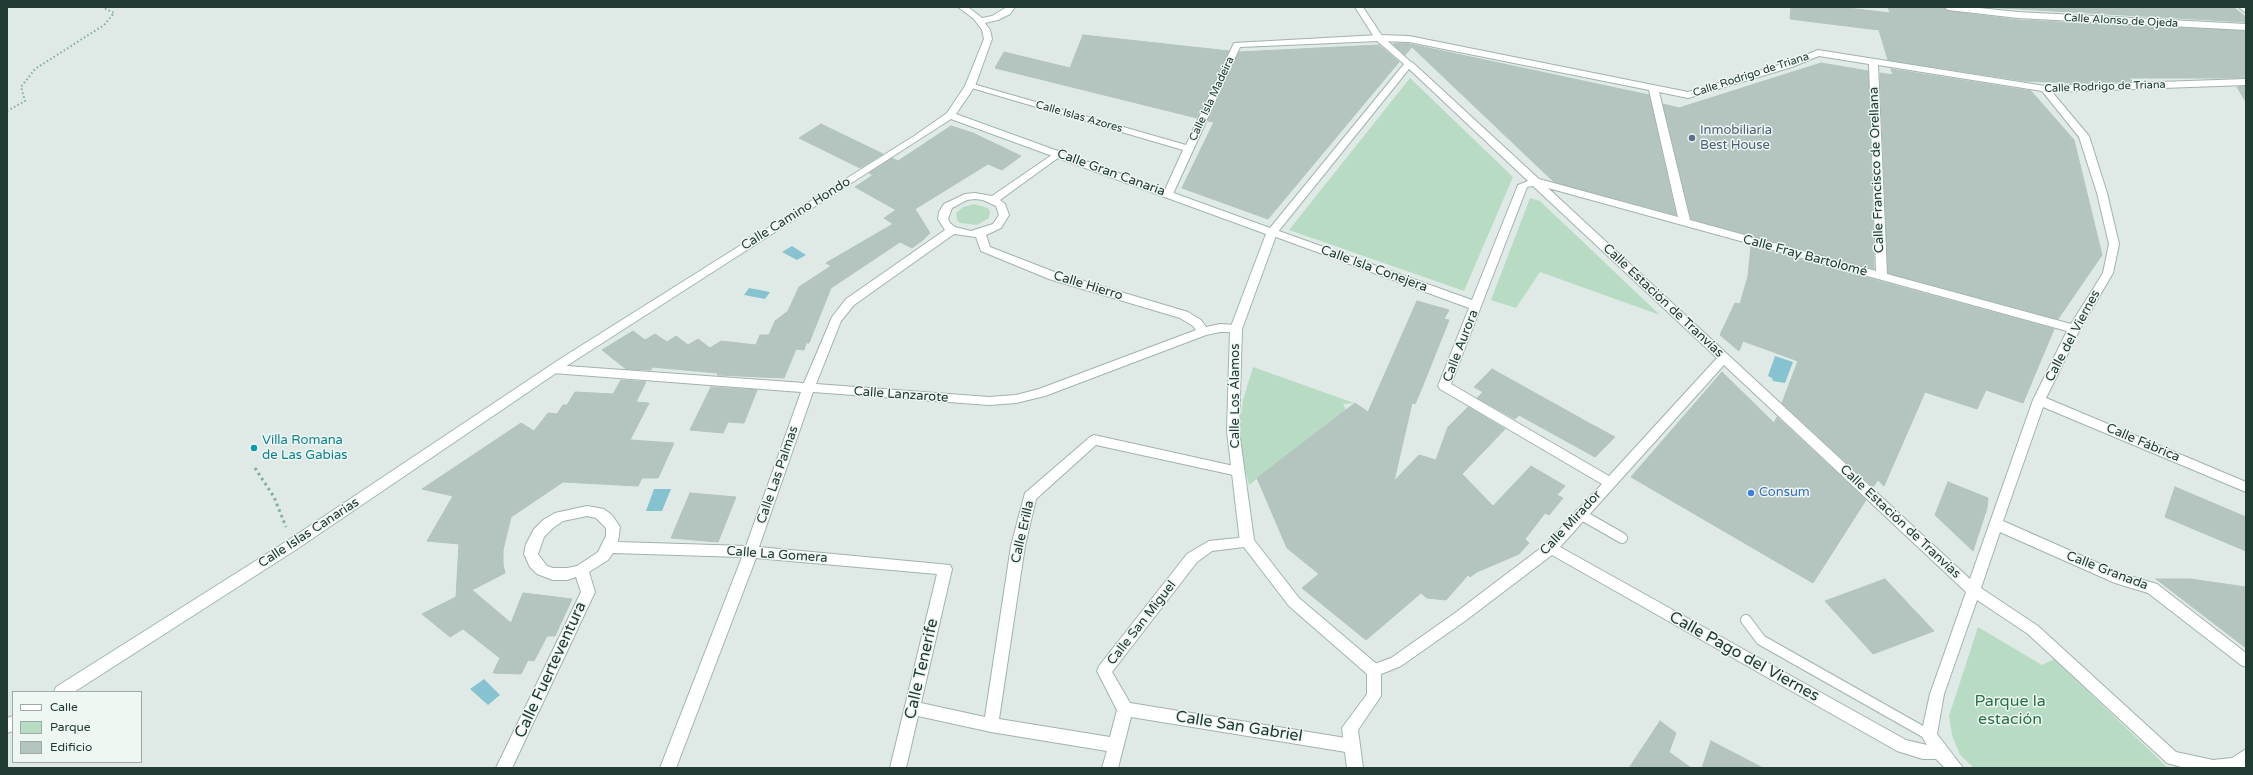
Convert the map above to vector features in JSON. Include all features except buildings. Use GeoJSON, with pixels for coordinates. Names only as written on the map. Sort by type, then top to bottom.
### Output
{"type":"FeatureCollection","features":[{"type":"Feature","properties":{"kind":"street"},"geometry":{"type":"LineString","coordinates":[[962,7],[980,21],[1001,15],[1007,12],[1011,7]]}},
{"type":"Feature","properties":{"kind":"street","name":"Calle Estación de Tranvías"},"geometry":{"type":"LineString","coordinates":[[1359,7],[1379,38],[1537,182],[1724,359],[1973,590],[2034,630],[2172,758],[2213,767],[2235,764],[2246,756]]}},
{"type":"Feature","properties":{"kind":"street","name":"Calle Alonso de Ojeda"},"geometry":{"type":"LineString","coordinates":[[1948,7],[2018,15],[2246,28]]}},
{"type":"Feature","properties":{"kind":"street","name":"Calle Camino Hondo"},"geometry":{"type":"LineString","coordinates":[[553,369],[749,243],[917,138],[950,115],[970,86],[988,39],[986,30],[980,21]]}},
{"type":"Feature","properties":{"kind":"street","name":"Calle Rodrigo de Triana"},"geometry":{"type":"LineString","coordinates":[[1379,38],[1409,39],[1654,90],[1688,95],[1789,65],[1818,53],[1873,63],[2045,89],[2246,82]]}},
{"type":"Feature","properties":{"kind":"street","name":"Calle Isla Madeira"},"geometry":{"type":"LineString","coordinates":[[1168,194],[1237,45],[1379,38]]}},
{"type":"Feature","properties":{"kind":"street","name":"Calle Francisco de Orellana"},"geometry":{"type":"LineString","coordinates":[[1873,63],[1882,277]]}},
{"type":"Feature","properties":{"kind":"street","name":"Calle Los Álamos"},"geometry":{"type":"LineString","coordinates":[[1247,542],[1233,431],[1236,329],[1272,232],[1409,64]]}},
{"type":"Feature","properties":{"kind":"street","name":"Calle Islas Azores"},"geometry":{"type":"LineString","coordinates":[[970,86],[1189,149]]}},
{"type":"Feature","properties":{"kind":"street","name":"Calle del Viernes"},"geometry":{"type":"LineString","coordinates":[[1973,590],[2039,400],[2074,329],[2108,273],[2114,244],[2102,193],[2084,136],[2045,89]]}},
{"type":"Feature","properties":{"kind":"street"},"geometry":{"type":"LineString","coordinates":[[1654,90],[1685,223]]}},
{"type":"Feature","properties":{"kind":"street","name":"Calle Gran Canaria"},"geometry":{"type":"LineString","coordinates":[[950,115],[1272,232]]}},
{"type":"Feature","properties":{"kind":"street"},"geometry":{"type":"LineString","coordinates":[[994,200],[1059,154]]}},
{"type":"Feature","properties":{"kind":"street","name":"Calle Fray Bartolomé"},"geometry":{"type":"LineString","coordinates":[[1537,182],[2074,329]]}},
{"type":"Feature","properties":{"kind":"street","name":"Calle Aurora"},"geometry":{"type":"LineString","coordinates":[[1537,182],[1523,185],[1444,386],[1609,482]]}},
{"type":"Feature","properties":{"kind":"street"},"geometry":{"type":"LineString","coordinates":[[970,197],[985,197],[994,200],[1003,209],[1002,220],[997,226],[980,233],[960,233],[952,230],[946,225],[943,218],[944,212],[948,206],[955,201],[970,197]]}},
{"type":"Feature","properties":{"kind":"street","name":"Calle Las Palmas"},"geometry":{"type":"LineString","coordinates":[[668,768],[751,552],[808,389],[836,320],[850,302],[952,230]]}},
{"type":"Feature","properties":{"kind":"street","name":"Calle Isla Conejera"},"geometry":{"type":"LineString","coordinates":[[1272,232],[1476,306]]}},
{"type":"Feature","properties":{"kind":"street","name":"Calle Hierro"},"geometry":{"type":"LineString","coordinates":[[980,233],[985,249],[1053,276],[1184,315],[1196,323],[1203,332]]}},
{"type":"Feature","properties":{"kind":"street","name":"Calle Lanzarote"},"geometry":{"type":"LineString","coordinates":[[553,369],[808,389],[989,401],[1016,399],[1041,393],[1203,332],[1220,328],[1236,329]]}},
{"type":"Feature","properties":{"kind":"street","name":"Calle Mirador"},"geometry":{"type":"LineString","coordinates":[[1374,671],[1396,662],[1409,653],[1551,548],[1609,482],[1724,359]]}},
{"type":"Feature","properties":{"kind":"street","name":"Calle Islas Canarias"},"geometry":{"type":"LineString","coordinates":[[63,691],[292,545],[553,369]]}},
{"type":"Feature","properties":{"kind":"street","name":"Calle Fábrica"},"geometry":{"type":"LineString","coordinates":[[2039,400],[2246,487]]}},
{"type":"Feature","properties":{"kind":"street","name":"Calle Erilla"},"geometry":{"type":"LineString","coordinates":[[991,725],[1018,546],[1030,497],[1094,440],[1238,471]]}},
{"type":"Feature","properties":{"kind":"street"},"geometry":{"type":"LineString","coordinates":[[587,511],[599,513],[608,519],[613,527],[613,536],[609,547],[594,563],[581,570],[567,574],[554,574],[542,570],[535,563],[531,554],[533,544],[539,533],[548,524],[573,512],[587,511]]}},
{"type":"Feature","properties":{"kind":"street","name":"Calle Granada"},"geometry":{"type":"LineString","coordinates":[[1996,524],[2120,579],[2152,588],[2246,661]]}},
{"type":"Feature","properties":{"kind":"street"},"geometry":{"type":"LineString","coordinates":[[1247,542],[1294,602],[1374,671],[1374,696],[1350,728],[1355,768]]}},
{"type":"Feature","properties":{"kind":"street","name":"Calle San Miguel"},"geometry":{"type":"LineString","coordinates":[[1125,709],[1104,671],[1192,558],[1209,546],[1247,542]]}},
{"type":"Feature","properties":{"kind":"street","name":"Calle La Gomera"},"geometry":{"type":"LineString","coordinates":[[609,547],[751,552],[945,569]]}},
{"type":"Feature","properties":{"kind":"street","name":"Calle Pago del Viernes"},"geometry":{"type":"LineString","coordinates":[[1551,548],[1902,746],[1923,752],[1940,752]]}},
{"type":"Feature","properties":{"kind":"street","name":"Calle Tenerife"},"geometry":{"type":"LineString","coordinates":[[898,768],[945,569]]}},
{"type":"Feature","properties":{"kind":"street","name":"Calle Fuerteventura"},"geometry":{"type":"LineString","coordinates":[[504,768],[588,592],[581,570]]}},
{"type":"Feature","properties":{"kind":"street"},"geometry":{"type":"LineString","coordinates":[[1955,768],[1940,752],[1929,735],[1937,694],[1973,590]]}},
{"type":"Feature","properties":{"kind":"street"},"geometry":{"type":"LineString","coordinates":[[913,708],[991,725],[1114,745]]}},
{"type":"Feature","properties":{"kind":"street"},"geometry":{"type":"LineString","coordinates":[[1110,768],[1114,745],[1125,709]]}},
{"type":"Feature","properties":{"kind":"street","name":"Calle San Gabriel"},"geometry":{"type":"LineString","coordinates":[[1125,709],[1352,746]]}},
{"type":"Feature","properties":{"kind":"lane"},"geometry":{"type":"LineString","coordinates":[[1580,514],[1622,538]]}},
{"type":"Feature","properties":{"kind":"lane"},"geometry":{"type":"LineString","coordinates":[[1746,620],[1761,640],[1929,735]]}},
{"type":"Feature","properties":{"kind":"path"},"geometry":{"type":"LineString","coordinates":[[7,111],[25,101],[21,88],[35,69],[104,25],[114,13],[102,7]]}},
{"type":"Feature","properties":{"kind":"path"},"geometry":{"type":"LineString","coordinates":[[255,468],[274,497],[292,545]]}},
{"type":"Feature","properties":{"kind":"green space"},"geometry":{"type":"Polygon","coordinates":[[[1410,78],[1513,177],[1464,291],[1289,230],[1410,78]]]}},
{"type":"Feature","properties":{"kind":"green space"},"geometry":{"type":"Polygon","coordinates":[[[1530,198],[1540,201],[1660,315],[1540,272],[1516,308],[1491,300],[1530,198]]]}},
{"type":"Feature","properties":{"kind":"green space"},"geometry":{"type":"Polygon","coordinates":[[[974,204],[988,208],[990,211],[989,218],[977,225],[960,223],[957,220],[956,213],[963,207],[974,204]]]}},
{"type":"Feature","properties":{"kind":"green space"},"geometry":{"type":"Polygon","coordinates":[[[1253,367],[1354,403],[1343,404],[1346,410],[1249,485],[1238,440],[1243,400],[1253,367]]]}},
{"type":"Feature","properties":{"kind":"green space","name":"Parque la estación"},"geometry":{"type":"Polygon","coordinates":[[[1978,627],[2042,665],[2054,659],[2168,768],[1974,768],[1960,755],[1952,735],[1949,716],[1978,627]]]}},
{"type":"Feature","properties":{"kind":"water"},"geometry":{"type":"Polygon","coordinates":[[[792,246],[806,255],[797,260],[782,252],[792,246]]]}},
{"type":"Feature","properties":{"kind":"water"},"geometry":{"type":"Polygon","coordinates":[[[749,288],[770,292],[765,299],[744,295],[749,288]]]}},
{"type":"Feature","properties":{"kind":"water"},"geometry":{"type":"Polygon","coordinates":[[[1775,356],[1793,362],[1785,383],[1773,381],[1772,378],[1768,376],[1775,356]]]}},
{"type":"Feature","properties":{"kind":"water"},"geometry":{"type":"Polygon","coordinates":[[[654,489],[671,489],[662,511],[646,511],[654,489]]]}},
{"type":"Feature","properties":{"kind":"water"},"geometry":{"type":"Polygon","coordinates":[[[484,679],[500,695],[488,705],[470,689],[484,679]]]}},
{"type":"Feature","properties":{"kind":"place","name":"Inmobiliaria Best House"},"geometry":{"type":"Point","coordinates":[1692,138]}},
{"type":"Feature","properties":{"kind":"place","name":"Villa Romana de Las Gabias"},"geometry":{"type":"Point","coordinates":[254,448]}},
{"type":"Feature","properties":{"kind":"place","name":"Consum"},"geometry":{"type":"Point","coordinates":[1751,493]}}]}
